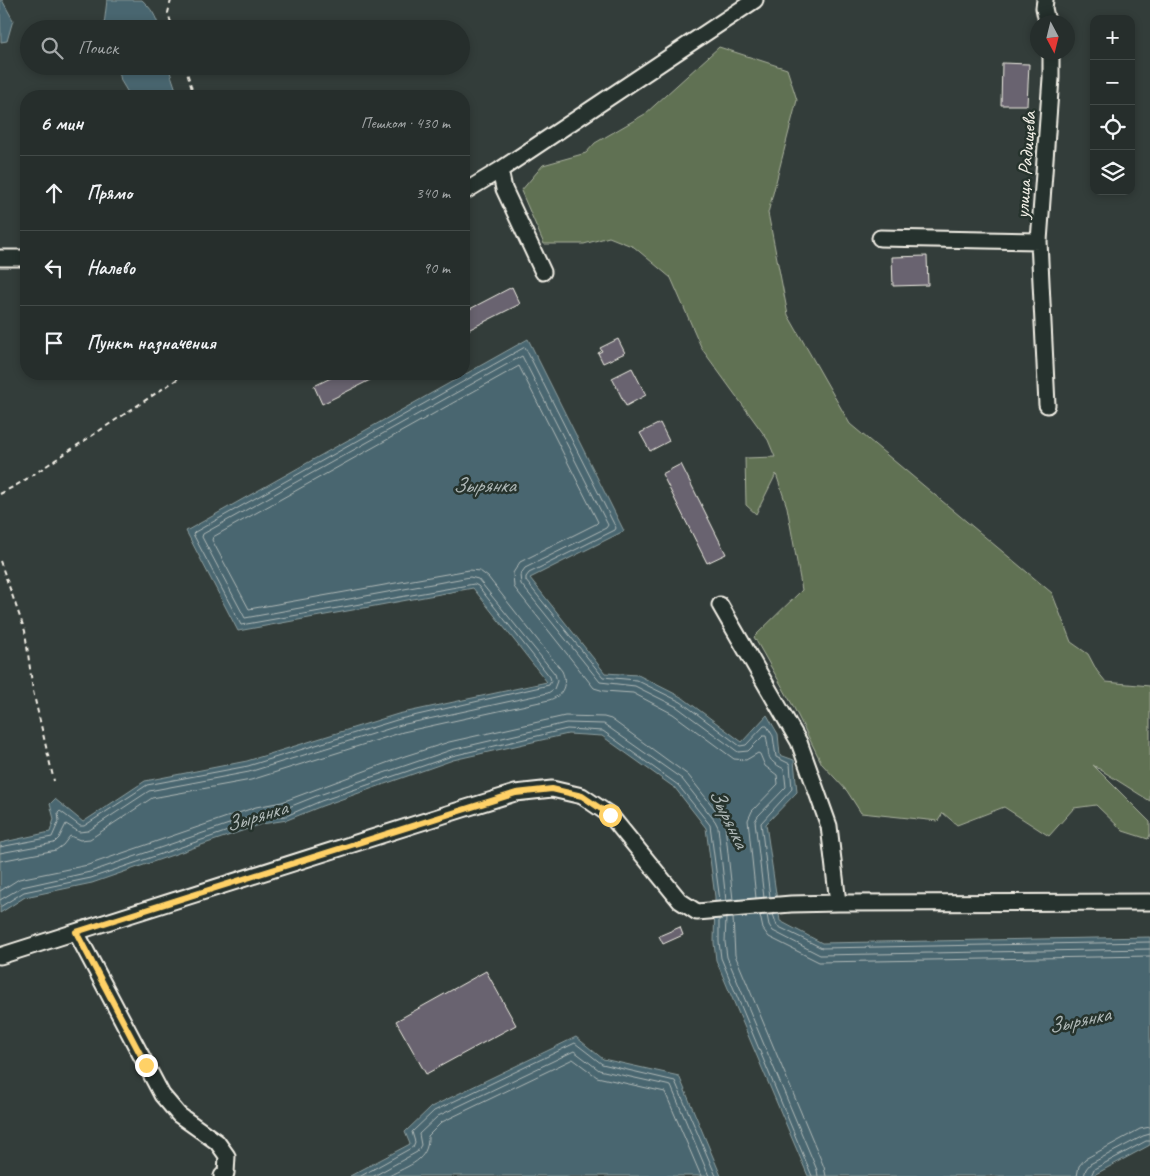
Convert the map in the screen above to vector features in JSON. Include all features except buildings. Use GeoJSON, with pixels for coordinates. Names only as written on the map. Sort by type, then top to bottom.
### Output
{"type":"FeatureCollection","features":[{"type":"Feature","properties":{"kind":"street"},"geometry":{"type":"LineString","coordinates":[[470,188],[755,0]]}},
{"type":"Feature","properties":{"kind":"street"},"geometry":{"type":"LineString","coordinates":[[1045,0],[1046,15]]}},
{"type":"Feature","properties":{"kind":"street","name":"улица Радищева"},"geometry":{"type":"LineString","coordinates":[[880,238],[1039,241],[1051,60]]}},
{"type":"Feature","properties":{"kind":"street"},"geometry":{"type":"LineString","coordinates":[[500,170],[504,190],[543,272]]}},
{"type":"Feature","properties":{"kind":"street"},"geometry":{"type":"LineString","coordinates":[[1039,241],[1047,404]]}},
{"type":"Feature","properties":{"kind":"street"},"geometry":{"type":"LineString","coordinates":[[0,258],[20,258]]}},
{"type":"Feature","properties":{"kind":"street"},"geometry":{"type":"LineString","coordinates":[[720,605],[799,742],[829,826],[838,903]]}},
{"type":"Feature","properties":{"kind":"street"},"geometry":{"type":"LineString","coordinates":[[0,956],[463,809],[516,793],[552,789],[582,796],[610,815],[680,901],[697,912],[791,904],[1150,902]]}},
{"type":"Feature","properties":{"kind":"street"},"geometry":{"type":"LineString","coordinates":[[76,932],[162,1094],[179,1115],[217,1142],[227,1156],[226,1173],[222,1176]]}},
{"type":"Feature","properties":{"kind":"path"},"geometry":{"type":"LineString","coordinates":[[170,0],[168,13],[170,20]]}},
{"type":"Feature","properties":{"kind":"path"},"geometry":{"type":"LineString","coordinates":[[188,75],[192,90]]}},
{"type":"Feature","properties":{"kind":"path"},"geometry":{"type":"LineString","coordinates":[[0,494],[22,482],[176,380]]}},
{"type":"Feature","properties":{"kind":"path"},"geometry":{"type":"LineString","coordinates":[[0,561],[25,631],[32,691],[54,781]]}},
{"type":"Feature","properties":{"kind":"green space"},"geometry":{"type":"Polygon","coordinates":[[[719,47],[787,69],[797,100],[768,213],[788,315],[850,424],[1052,593],[1071,642],[1088,654],[1097,671],[1106,682],[1150,686],[1150,801],[1093,765],[1150,822],[1150,835],[1148,839],[1123,831],[1096,805],[1074,808],[1049,836],[1004,807],[957,825],[943,813],[938,821],[861,813],[847,791],[822,764],[792,704],[754,637],[802,590],[787,507],[776,474],[756,514],[746,505],[745,458],[775,457],[768,440],[702,349],[671,278],[634,247],[609,237],[584,244],[544,244],[521,191],[543,165],[586,153],[595,143],[645,114],[719,47]]]}},
{"type":"Feature","properties":{"kind":"water"},"geometry":{"type":"Polygon","coordinates":[[[0,0],[2,0],[13,20],[7,41],[1,42],[0,0]]]}},
{"type":"Feature","properties":{"kind":"water"},"geometry":{"type":"Polygon","coordinates":[[[107,0],[142,0],[156,20],[105,20],[107,0]]]}},
{"type":"Feature","properties":{"kind":"water"},"geometry":{"type":"Polygon","coordinates":[[[120,75],[171,75],[176,90],[126,90],[120,75]]]}},
{"type":"Feature","properties":{"kind":"water","name":"Зырянка"},"geometry":{"type":"Polygon","coordinates":[[[528,339],[624,531],[530,578],[605,673],[638,675],[683,698],[742,742],[767,715],[778,734],[780,755],[794,760],[797,792],[766,824],[780,921],[822,943],[1150,937],[1150,1145],[1092,1176],[808,1176],[716,960],[714,943],[715,897],[706,828],[675,788],[602,736],[568,734],[453,760],[287,820],[262,824],[92,883],[25,897],[0,913],[0,843],[50,832],[54,819],[50,804],[55,799],[83,822],[145,781],[247,761],[398,714],[547,682],[473,588],[238,631],[186,531],[455,380],[470,380],[470,372],[528,339]]]}},
{"type":"Feature","properties":{"kind":"water"},"geometry":{"type":"Polygon","coordinates":[[[576,1037],[603,1059],[679,1076],[721,1176],[350,1176],[410,1144],[405,1132],[431,1107],[576,1037]]]}},
{"type":"Feature","properties":{"kind":"route"},"geometry":{"type":"LineString","coordinates":[[146,1065],[76,932],[516,793],[552,789],[582,796],[610,815]]}}]}
